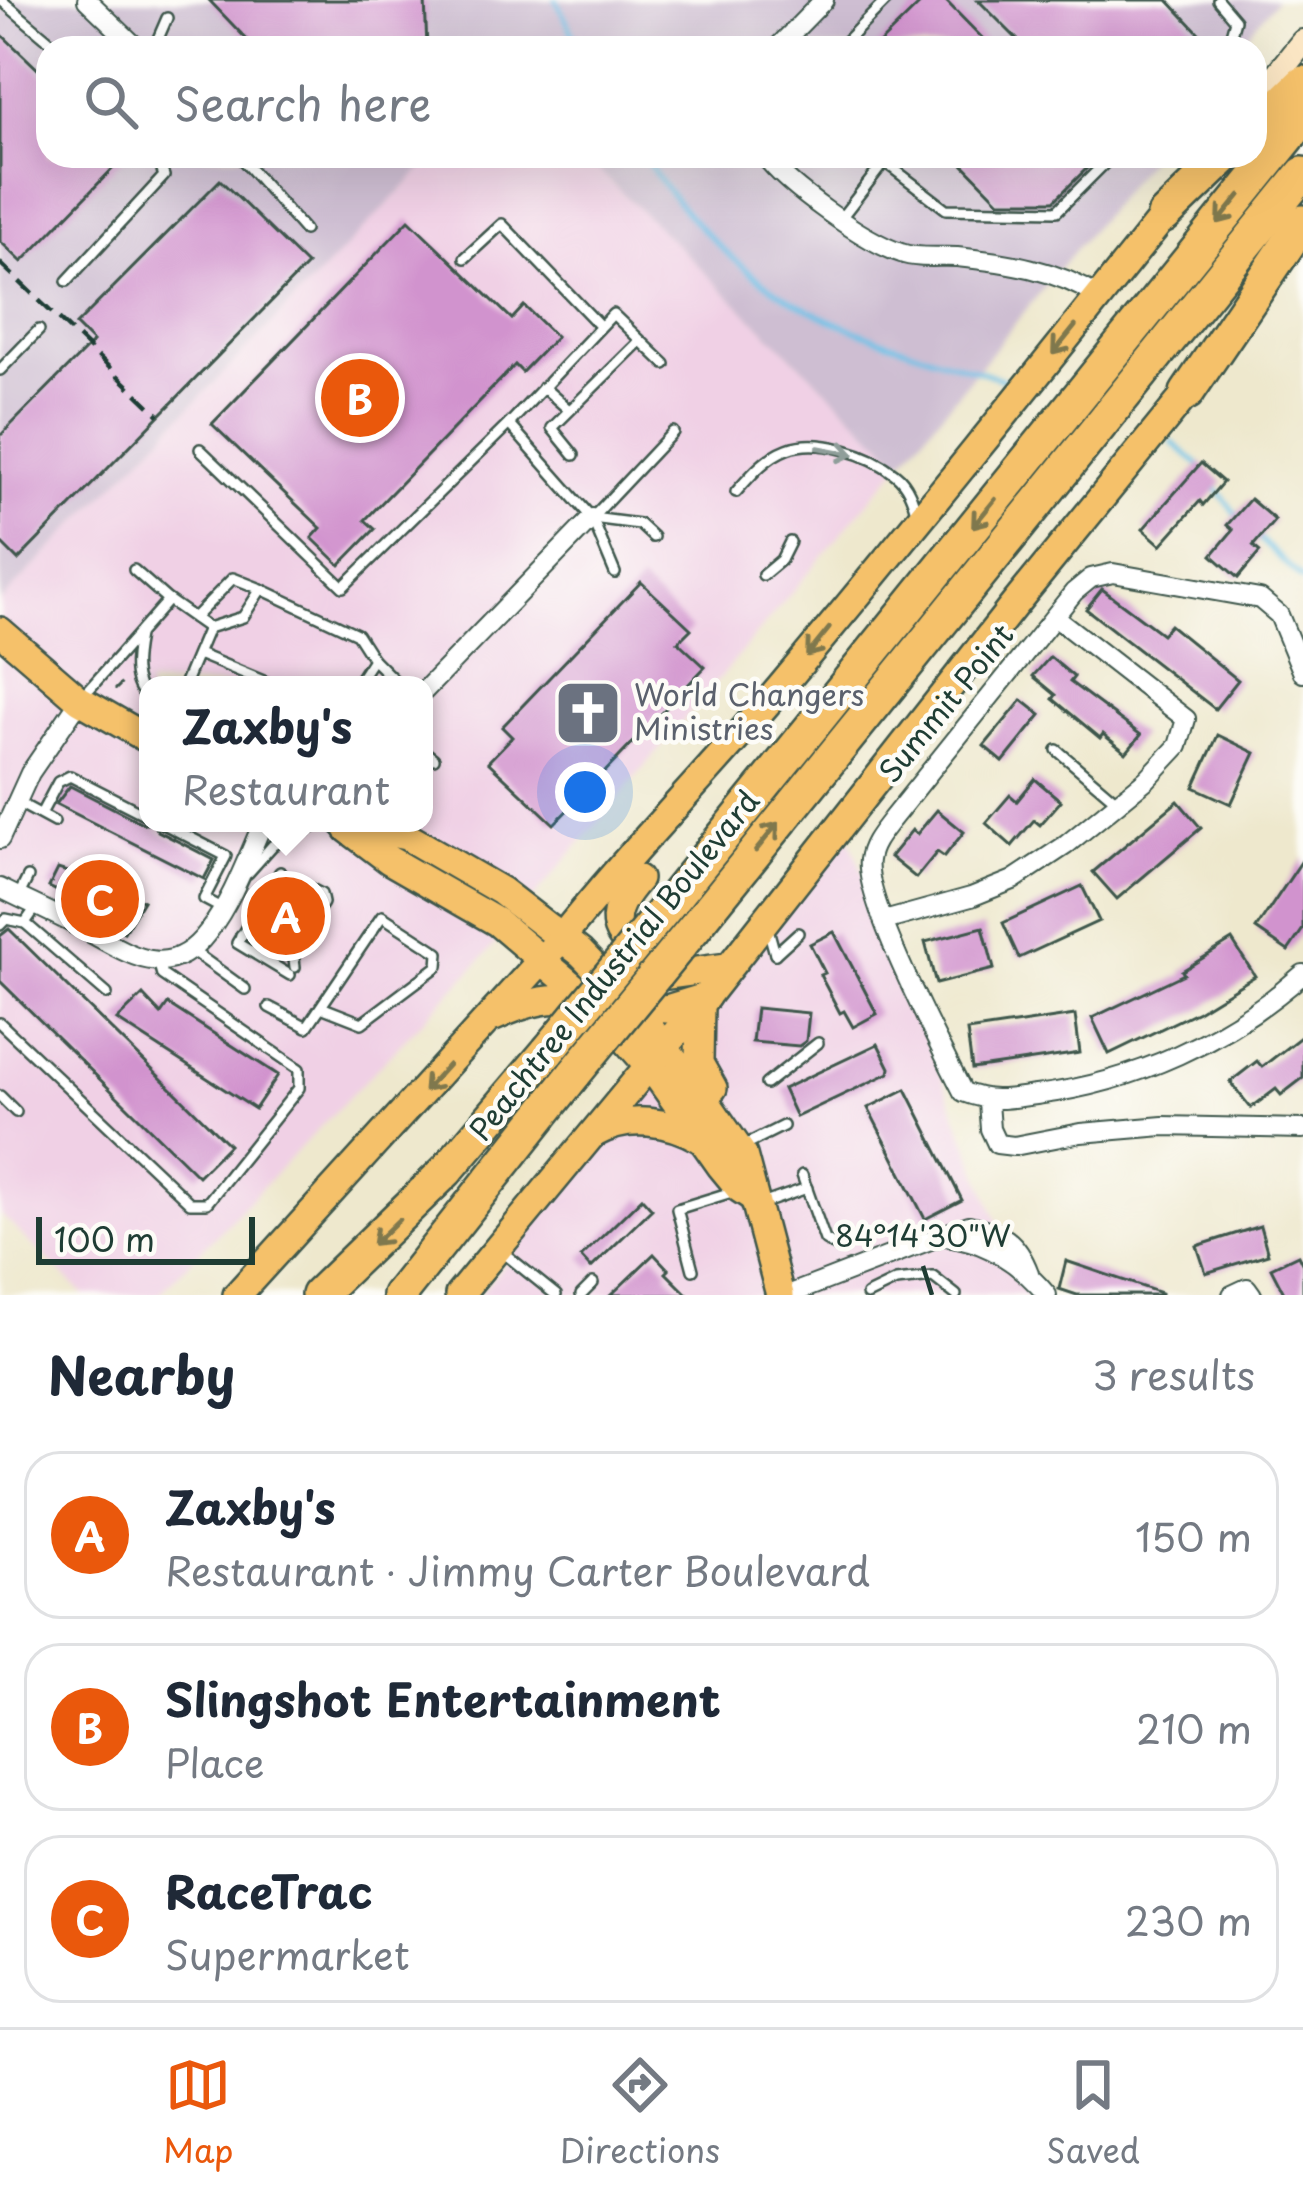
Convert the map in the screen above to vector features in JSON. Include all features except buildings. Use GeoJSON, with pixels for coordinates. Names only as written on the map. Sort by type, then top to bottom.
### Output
{"type":"FeatureCollection","features":[{"type":"Feature","properties":{"kind":"highway"},"geometry":{"type":"LineString","coordinates":[[1267,117],[1303,82]]}},
{"type":"Feature","properties":{"kind":"highway","name":"Peachtree Industrial Boulevard"},"geometry":{"type":"LineString","coordinates":[[1267,164],[1303,119]]}},
{"type":"Feature","properties":{"kind":"highway"},"geometry":{"type":"LineString","coordinates":[[1164,216],[1214,168]]}},
{"type":"Feature","properties":{"kind":"highway","name":"Peachtree Industrial Boulevard"},"geometry":{"type":"LineString","coordinates":[[318,1295],[446,1171],[548,1051],[1263,168]]}},
{"type":"Feature","properties":{"kind":"highway","name":"Peachtree Industrial Boulevard"},"geometry":{"type":"LineString","coordinates":[[399,1295],[1303,174]]}},
{"type":"Feature","properties":{"kind":"highway"},"geometry":{"type":"LineString","coordinates":[[1187,393],[1303,222]]}},
{"type":"Feature","properties":{"kind":"main road"},"geometry":{"type":"LineString","coordinates":[[1267,87],[1303,42]]}},
{"type":"Feature","properties":{"kind":"main road","name":"Peachtree Industrial Boulevard"},"geometry":{"type":"LineString","coordinates":[[237,1295],[485,1022],[548,934],[598,896],[722,756],[1202,168]]}},
{"type":"Feature","properties":{"kind":"main road"},"geometry":{"type":"LineString","coordinates":[[465,1288],[663,1057],[734,958],[1014,605],[1303,252]]}},
{"type":"Feature","properties":{"kind":"main road"},"geometry":{"type":"LineString","coordinates":[[0,631],[80,700],[139,734]]}},
{"type":"Feature","properties":{"kind":"main road"},"geometry":{"type":"LineString","coordinates":[[722,756],[722,783],[617,903],[615,917],[630,945],[668,975],[734,958]]}},
{"type":"Feature","properties":{"kind":"main road"},"geometry":{"type":"LineString","coordinates":[[353,832],[420,884],[506,938],[513,960],[508,983],[485,1022]]}},
{"type":"Feature","properties":{"kind":"main road"},"geometry":{"type":"LineString","coordinates":[[386,832],[406,836],[460,865],[548,934],[635,1037],[663,1057],[705,1141],[752,1198]]}},
{"type":"Feature","properties":{"kind":"main road"},"geometry":{"type":"LineString","coordinates":[[389,860],[482,911],[548,934]]}},
{"type":"Feature","properties":{"kind":"main road"},"geometry":{"type":"LineString","coordinates":[[465,1288],[472,1262],[616,1088],[619,1058],[589,940],[598,896],[547,909],[548,934]]}},
{"type":"Feature","properties":{"kind":"main road"},"geometry":{"type":"LineString","coordinates":[[485,1022],[526,1004],[557,999],[676,1007],[703,1000]]}},
{"type":"Feature","properties":{"kind":"main road"},"geometry":{"type":"LineString","coordinates":[[602,1000],[663,1057],[743,1155],[784,1295]]}},
{"type":"Feature","properties":{"kind":"main road"},"geometry":{"type":"LineString","coordinates":[[703,1000],[699,1063],[749,1143],[760,1178],[752,1198]]}},
{"type":"Feature","properties":{"kind":"main road"},"geometry":{"type":"LineString","coordinates":[[592,1136],[614,1125],[640,1121],[673,1127],[705,1141]]}},
{"type":"Feature","properties":{"kind":"street"},"geometry":{"type":"LineString","coordinates":[[88,0],[124,36]]}},
{"type":"Feature","properties":{"kind":"street"},"geometry":{"type":"LineString","coordinates":[[789,36],[824,0]]}},
{"type":"Feature","properties":{"kind":"street"},"geometry":{"type":"LineString","coordinates":[[774,168],[841,218],[903,254],[1024,266],[1075,281],[1099,297]]}},
{"type":"Feature","properties":{"kind":"street"},"geometry":{"type":"LineString","coordinates":[[433,682],[592,518]]}},
{"type":"Feature","properties":{"kind":"street","name":"Summit Point"},"geometry":{"type":"LineString","coordinates":[[1300,1125],[1163,1126],[1082,1133],[1014,1146],[998,1144],[990,1129],[988,1102],[963,1092],[868,876],[872,847],[1091,578],[1113,573],[1260,598],[1279,615],[1303,674]]}},
{"type":"Feature","properties":{"kind":"street"},"geometry":{"type":"LineString","coordinates":[[884,921],[1013,880],[1119,803],[1178,746],[1186,719],[1056,618],[1055,597],[1035,579]]}},
{"type":"Feature","properties":{"kind":"street"},"geometry":{"type":"LineString","coordinates":[[1014,605],[1039,623],[1056,618]]}},
{"type":"Feature","properties":{"kind":"street"},"geometry":{"type":"LineString","coordinates":[[0,839],[10,806],[80,700]]}},
{"type":"Feature","properties":{"kind":"street"},"geometry":{"type":"LineString","coordinates":[[9,893],[128,956],[158,961],[190,949],[224,907],[259,832]]}},
{"type":"Feature","properties":{"kind":"street"},"geometry":{"type":"LineString","coordinates":[[988,1102],[1087,1089],[1151,1067],[1256,1010],[1303,974]]}},
{"type":"Feature","properties":{"kind":"street"},"geometry":{"type":"LineString","coordinates":[[784,1295],[969,1225],[998,1232],[1019,1248],[1029,1273],[1047,1295]]}},
{"type":"Feature","properties":{"kind":"street"},"geometry":{"type":"LineString","coordinates":[[1232,1295],[1247,1288],[1252,1295]]}},
{"type":"Feature","properties":{"kind":"lane"},"geometry":{"type":"LineString","coordinates":[[1,0],[44,36]]}},
{"type":"Feature","properties":{"kind":"lane"},"geometry":{"type":"LineString","coordinates":[[851,36],[886,0]]}},
{"type":"Feature","properties":{"kind":"lane"},"geometry":{"type":"LineString","coordinates":[[1218,0],[1235,20],[1231,36]]}},
{"type":"Feature","properties":{"kind":"lane"},"geometry":{"type":"LineString","coordinates":[[159,36],[167,18]]}},
{"type":"Feature","properties":{"kind":"lane"},"geometry":{"type":"LineString","coordinates":[[68,280],[164,176],[161,168]]}},
{"type":"Feature","properties":{"kind":"lane"},"geometry":{"type":"LineString","coordinates":[[250,168],[304,230]]}},
{"type":"Feature","properties":{"kind":"lane"},"geometry":{"type":"LineString","coordinates":[[841,218],[876,168]]}},
{"type":"Feature","properties":{"kind":"lane"},"geometry":{"type":"LineString","coordinates":[[896,168],[946,208],[1036,212],[1058,211],[1100,168]]}},
{"type":"Feature","properties":{"kind":"lane"},"geometry":{"type":"LineString","coordinates":[[465,258],[502,224],[600,326]]}},
{"type":"Feature","properties":{"kind":"lane"},"geometry":{"type":"LineString","coordinates":[[200,449],[343,587],[613,314],[665,364]]}},
{"type":"Feature","properties":{"kind":"lane"},"geometry":{"type":"LineString","coordinates":[[0,370],[39,330]]}},
{"type":"Feature","properties":{"kind":"lane"},"geometry":{"type":"LineString","coordinates":[[574,455],[552,428],[639,342]]}},
{"type":"Feature","properties":{"kind":"lane"},"geometry":{"type":"LineString","coordinates":[[544,387],[569,410]]}},
{"type":"Feature","properties":{"kind":"lane"},"geometry":{"type":"LineString","coordinates":[[509,424],[592,518],[615,573]]}},
{"type":"Feature","properties":{"kind":"lane"},"geometry":{"type":"LineString","coordinates":[[592,518],[673,432]]}},
{"type":"Feature","properties":{"kind":"lane"},"geometry":{"type":"LineString","coordinates":[[736,491],[758,467],[789,448],[823,446],[862,456],[896,475],[913,497],[918,519]]}},
{"type":"Feature","properties":{"kind":"lane"},"geometry":{"type":"LineString","coordinates":[[592,518],[639,524],[653,536]]}},
{"type":"Feature","properties":{"kind":"lane"},"geometry":{"type":"LineString","coordinates":[[763,575],[781,560],[790,542]]}},
{"type":"Feature","properties":{"kind":"lane"},"geometry":{"type":"LineString","coordinates":[[134,570],[208,628]]}},
{"type":"Feature","properties":{"kind":"lane"},"geometry":{"type":"LineString","coordinates":[[194,619],[233,578],[357,634],[390,676]]}},
{"type":"Feature","properties":{"kind":"lane"},"geometry":{"type":"LineString","coordinates":[[208,628],[243,617],[260,589]]}},
{"type":"Feature","properties":{"kind":"lane"},"geometry":{"type":"LineString","coordinates":[[80,700],[168,600]]}},
{"type":"Feature","properties":{"kind":"lane"},"geometry":{"type":"LineString","coordinates":[[188,676],[208,628]]}},
{"type":"Feature","properties":{"kind":"lane"},"geometry":{"type":"LineString","coordinates":[[138,636],[134,662],[139,691]]}},
{"type":"Feature","properties":{"kind":"lane"},"geometry":{"type":"LineString","coordinates":[[198,654],[242,676]]}},
{"type":"Feature","properties":{"kind":"lane"},"geometry":{"type":"LineString","coordinates":[[362,676],[373,659]]}},
{"type":"Feature","properties":{"kind":"lane"},"geometry":{"type":"LineString","coordinates":[[1057,750],[1119,803]]}},
{"type":"Feature","properties":{"kind":"lane"},"geometry":{"type":"LineString","coordinates":[[40,814],[58,782],[70,776],[139,811]]}},
{"type":"Feature","properties":{"kind":"lane"},"geometry":{"type":"LineString","coordinates":[[10,806],[55,822]]}},
{"type":"Feature","properties":{"kind":"lane"},"geometry":{"type":"LineString","coordinates":[[180,832],[226,856],[204,899],[224,907],[239,939],[292,971],[292,951],[323,903],[321,894],[297,882],[287,883],[254,930],[239,939]]}},
{"type":"Feature","properties":{"kind":"lane"},"geometry":{"type":"LineString","coordinates":[[224,907],[273,845],[302,832]]}},
{"type":"Feature","properties":{"kind":"lane"},"geometry":{"type":"LineString","coordinates":[[239,939],[280,872]]}},
{"type":"Feature","properties":{"kind":"lane"},"geometry":{"type":"LineString","coordinates":[[9,893],[28,877]]}},
{"type":"Feature","properties":{"kind":"lane"},"geometry":{"type":"LineString","coordinates":[[25,923],[37,906]]}},
{"type":"Feature","properties":{"kind":"lane"},"geometry":{"type":"LineString","coordinates":[[269,1006],[307,1027],[382,916],[439,953],[438,966],[362,1023],[321,1007]]}},
{"type":"Feature","properties":{"kind":"lane"},"geometry":{"type":"LineString","coordinates":[[766,917],[776,954]]}},
{"type":"Feature","properties":{"kind":"lane"},"geometry":{"type":"LineString","coordinates":[[0,925],[5,919],[25,923],[107,994]]}},
{"type":"Feature","properties":{"kind":"lane"},"geometry":{"type":"LineString","coordinates":[[734,958],[776,954],[798,934]]}},
{"type":"Feature","properties":{"kind":"lane"},"geometry":{"type":"LineString","coordinates":[[190,949],[245,989]]}},
{"type":"Feature","properties":{"kind":"lane"},"geometry":{"type":"LineString","coordinates":[[0,1023],[190,1203],[207,1203],[298,1088],[299,1070],[162,975],[158,961]]}},
{"type":"Feature","properties":{"kind":"lane"},"geometry":{"type":"LineString","coordinates":[[766,1084],[818,1043]]}},
{"type":"Feature","properties":{"kind":"lane"},"geometry":{"type":"LineString","coordinates":[[0,1096],[16,1112]]}},
{"type":"Feature","properties":{"kind":"lane"},"geometry":{"type":"LineString","coordinates":[[749,1143],[783,1126]]}},
{"type":"Feature","properties":{"kind":"lane"},"geometry":{"type":"LineString","coordinates":[[802,1175],[825,1240],[839,1249]]}},
{"type":"Feature","properties":{"kind":"lane"},"geometry":{"type":"LineString","coordinates":[[693,1270],[677,1209],[807,1188]]}},
{"type":"Feature","properties":{"kind":"lane"},"geometry":{"type":"LineString","coordinates":[[498,1248],[556,1295]]}},
{"type":"Feature","properties":{"kind":"lane"},"geometry":{"type":"LineString","coordinates":[[868,1295],[896,1281],[933,1277],[956,1295]]}},
{"type":"Feature","properties":{"kind":"lane"},"geometry":{"type":"LineString","coordinates":[[581,1295],[593,1283]]}},
{"type":"Feature","properties":{"kind":"path"},"geometry":{"type":"LineString","coordinates":[[115,690],[122,681],[116,674]]}},
{"type":"Feature","properties":{"kind":"shaded area"},"geometry":{"type":"Polygon","coordinates":[[[0,0],[1276,0],[1247,36],[36,36],[36,168],[423,168],[0,602],[0,0]]]}},
{"type":"Feature","properties":{"kind":"shaded area"},"geometry":{"type":"Polygon","coordinates":[[[423,168],[596,168],[902,462],[483,958],[158,1295],[84,1295],[0,1214],[0,602],[423,168]]]}},
{"type":"Feature","properties":{"kind":"shaded area"},"geometry":{"type":"Polygon","coordinates":[[[596,168],[1141,168],[902,462],[596,168]]]}},
{"type":"Feature","properties":{"kind":"shaded area"},"geometry":{"type":"Polygon","coordinates":[[[844,824],[1001,1230],[1032,1295],[479,1295],[685,1039],[844,824]]]}},
{"type":"Feature","properties":{"kind":"waterway"},"geometry":{"type":"LineString","coordinates":[[556,0],[574,36]]}},
{"type":"Feature","properties":{"kind":"waterway"},"geometry":{"type":"LineString","coordinates":[[652,168],[710,238],[795,302],[874,337],[1011,382]]}},
{"type":"Feature","properties":{"kind":"waterway"},"geometry":{"type":"LineString","coordinates":[[1172,442],[1204,469]]}},
{"type":"Feature","properties":{"kind":"waterway"},"geometry":{"type":"LineString","coordinates":[[1217,489],[1239,518]]}},
{"type":"Feature","properties":{"kind":"waterway"},"geometry":{"type":"LineString","coordinates":[[1255,535],[1303,580]]}},
{"type":"Feature","properties":{"kind":"railway"},"geometry":{"type":"LineString","coordinates":[[0,263],[159,415]]}},
{"type":"Feature","properties":{"kind":"place","name":"Slingshot Entertainment"},"geometry":{"type":"Point","coordinates":[360,398]}},
{"type":"Feature","properties":{"kind":"place","name":"World Changers Ministries"},"geometry":{"type":"Point","coordinates":[588,713]}},
{"type":"Feature","properties":{"kind":"place","name":"RaceTrac"},"geometry":{"type":"Point","coordinates":[100,899]}},
{"type":"Feature","properties":{"kind":"place","name":"Zaxby's"},"geometry":{"type":"Point","coordinates":[286,916]}}]}
